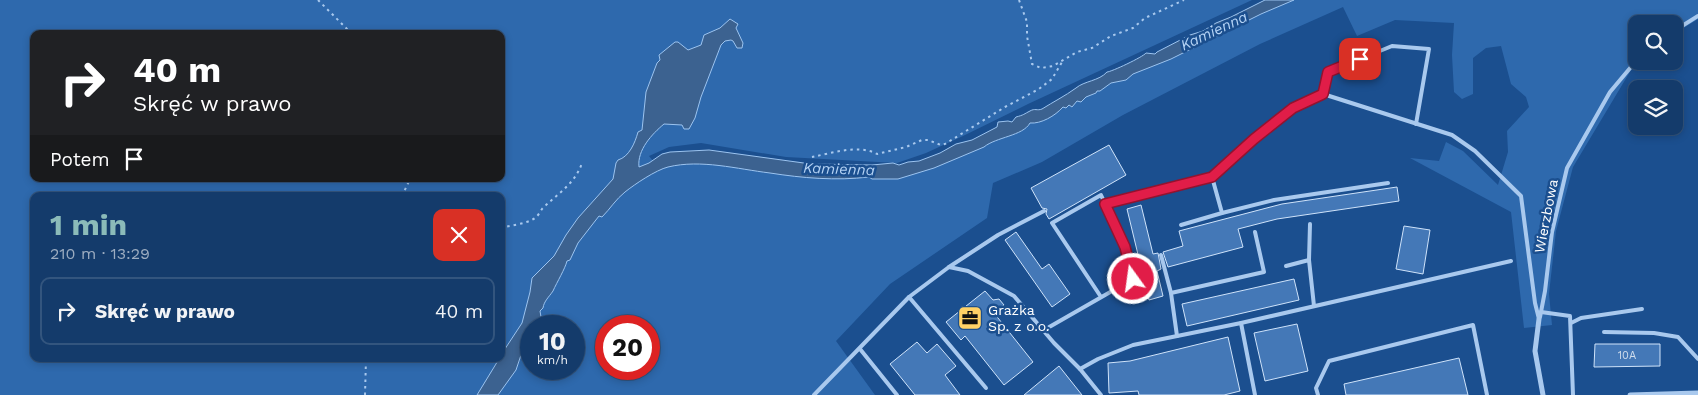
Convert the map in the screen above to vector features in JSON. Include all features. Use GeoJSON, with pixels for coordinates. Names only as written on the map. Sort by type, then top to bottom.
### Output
{"type":"FeatureCollection","features":[{"type":"Feature","properties":{"kind":"street","name":"Wierzbowa"},"geometry":{"type":"LineString","coordinates":[[1539,319],[1535,351],[1543,395]]}},
{"type":"Feature","properties":{"kind":"street"},"geometry":{"type":"LineString","coordinates":[[1630,395],[1698,393]]}},
{"type":"Feature","properties":{"kind":"lane"},"geometry":{"type":"LineString","coordinates":[[1683,25],[1698,16]]}},
{"type":"Feature","properties":{"kind":"lane"},"geometry":{"type":"LineString","coordinates":[[1323,94],[1328,72],[1392,46],[1429,49],[1416,124]]}},
{"type":"Feature","properties":{"kind":"lane","name":"Wierzbowa"},"geometry":{"type":"LineString","coordinates":[[1539,319],[1546,285],[1552,232],[1567,168],[1610,92],[1628,70]]}},
{"type":"Feature","properties":{"kind":"lane"},"geometry":{"type":"LineString","coordinates":[[1105,204],[1212,177],[1254,139],[1293,108],[1323,94],[1452,135],[1476,151],[1521,196],[1535,303],[1539,319]]}},
{"type":"Feature","properties":{"kind":"lane"},"geometry":{"type":"LineString","coordinates":[[1212,177],[1222,213]]}},
{"type":"Feature","properties":{"kind":"lane"},"geometry":{"type":"LineString","coordinates":[[1181,225],[1274,200],[1388,183]]}},
{"type":"Feature","properties":{"kind":"lane"},"geometry":{"type":"LineString","coordinates":[[1044,330],[1133,279],[1125,247],[1101,195],[1052,223],[1100,297]]}},
{"type":"Feature","properties":{"kind":"lane"},"geometry":{"type":"LineString","coordinates":[[814,395],[909,297],[949,267],[998,235],[1044,211]]}},
{"type":"Feature","properties":{"kind":"lane"},"geometry":{"type":"LineString","coordinates":[[1310,224],[1309,260],[1314,306]]}},
{"type":"Feature","properties":{"kind":"lane"},"geometry":{"type":"LineString","coordinates":[[1171,293],[1264,272],[1255,232]]}},
{"type":"Feature","properties":{"kind":"lane"},"geometry":{"type":"LineString","coordinates":[[1161,255],[1171,293],[1177,336]]}},
{"type":"Feature","properties":{"kind":"lane"},"geometry":{"type":"LineString","coordinates":[[1286,266],[1309,260]]}},
{"type":"Feature","properties":{"kind":"lane"},"geometry":{"type":"LineString","coordinates":[[1080,369],[1116,351],[1133,346],[1511,261]]}},
{"type":"Feature","properties":{"kind":"lane"},"geometry":{"type":"LineString","coordinates":[[949,267],[968,271],[1014,296],[1101,395]]}},
{"type":"Feature","properties":{"kind":"lane"},"geometry":{"type":"LineString","coordinates":[[909,297],[986,388]]}},
{"type":"Feature","properties":{"kind":"lane"},"geometry":{"type":"LineString","coordinates":[[1570,323],[1580,318],[1642,309]]}},
{"type":"Feature","properties":{"kind":"lane"},"geometry":{"type":"LineString","coordinates":[[1541,312],[1570,316],[1574,395]]}},
{"type":"Feature","properties":{"kind":"lane"},"geometry":{"type":"LineString","coordinates":[[1241,323],[1255,395]]}},
{"type":"Feature","properties":{"kind":"lane"},"geometry":{"type":"LineString","coordinates":[[1318,395],[1316,388],[1329,361],[1473,325],[1487,395]]}},
{"type":"Feature","properties":{"kind":"lane"},"geometry":{"type":"LineString","coordinates":[[1604,332],[1654,333],[1678,336],[1698,359]]}},
{"type":"Feature","properties":{"kind":"lane"},"geometry":{"type":"LineString","coordinates":[[860,349],[897,395]]}},
{"type":"Feature","properties":{"kind":"path"},"geometry":{"type":"LineString","coordinates":[[318,0],[348,30]]}},
{"type":"Feature","properties":{"kind":"path"},"geometry":{"type":"LineString","coordinates":[[1019,0],[1026,22],[1032,64],[1041,68],[1053,66],[1077,52],[1092,48],[1111,36],[1132,28],[1152,15],[1184,0]]}},
{"type":"Feature","properties":{"kind":"path"},"geometry":{"type":"LineString","coordinates":[[812,156],[852,150],[878,154],[906,147],[922,140],[928,140],[940,145],[945,144],[996,112],[1038,89],[1052,79],[1062,62]]}},
{"type":"Feature","properties":{"kind":"path"},"geometry":{"type":"LineString","coordinates":[[505,227],[536,218],[570,184],[579,172],[582,163]]}},
{"type":"Feature","properties":{"kind":"path"},"geometry":{"type":"LineString","coordinates":[[365,395],[366,362]]}},
{"type":"Feature","properties":{"kind":"shaded area"},"geometry":{"type":"Polygon","coordinates":[[[0,0],[1252,0],[926,153],[897,163],[786,157],[701,143],[669,147],[649,156],[658,167],[681,160],[901,173],[1287,0],[1698,0],[1698,19],[1683,28],[1683,15],[1628,15],[1628,70],[1631,70],[1573,167],[1556,231],[1549,294],[1552,325],[1524,328],[1511,212],[1410,158],[1439,161],[1446,142],[1463,151],[1498,185],[1508,152],[1507,131],[1529,107],[1526,97],[1511,84],[1501,46],[1486,48],[1473,58],[1473,94],[1462,99],[1454,92],[1452,55],[1454,23],[1395,20],[1357,36],[1343,7],[1260,44],[1123,115],[1042,162],[993,183],[987,218],[890,284],[836,341],[875,395],[0,395],[0,0]]]}},
{"type":"Feature","properties":{"kind":"water","name":"Kamienna"},"geometry":{"type":"Polygon","coordinates":[[[1265,0],[1294,0],[1261,14],[1171,59],[1133,74],[1126,80],[1111,83],[1100,91],[1086,97],[1081,102],[1077,101],[1072,107],[1069,105],[1066,108],[1063,107],[1048,119],[1030,123],[1016,134],[995,141],[934,168],[898,179],[872,179],[869,177],[844,179],[807,178],[706,164],[681,165],[658,171],[629,189],[602,217],[599,216],[578,243],[570,260],[567,261],[553,291],[540,311],[541,315],[524,315],[532,278],[554,256],[578,218],[613,179],[616,163],[628,153],[638,132],[642,130],[646,92],[657,63],[660,60],[659,55],[675,42],[678,42],[688,50],[701,45],[704,35],[720,28],[730,19],[738,24],[736,28],[743,43],[742,48],[737,48],[731,40],[725,41],[721,45],[695,118],[689,129],[684,129],[682,125],[664,124],[650,138],[643,149],[640,155],[639,167],[662,154],[670,152],[709,150],[811,164],[872,165],[893,163],[899,165],[919,161],[956,144],[972,140],[997,127],[998,122],[1012,122],[1016,117],[1032,110],[1042,109],[1079,86],[1107,72],[1127,64],[1146,53],[1155,54],[1265,0]]]}},
{"type":"Feature","properties":{"kind":"water"},"geometry":{"type":"Polygon","coordinates":[[[520,326],[520,358],[516,370],[498,395],[477,395],[497,362],[505,362],[505,349],[520,326]]]}},
{"type":"Feature","properties":{"kind":"building"},"geometry":{"type":"Polygon","coordinates":[[[1109,145],[1126,175],[1049,219],[1046,214],[1047,209],[1042,208],[1031,188],[1109,145]]]}},
{"type":"Feature","properties":{"kind":"building"},"geometry":{"type":"Polygon","coordinates":[[[1397,187],[1399,201],[1277,219],[1238,229],[1243,247],[1168,267],[1163,252],[1183,246],[1179,231],[1282,204],[1397,187]]]}},
{"type":"Feature","properties":{"kind":"building"},"geometry":{"type":"Polygon","coordinates":[[[1141,205],[1153,254],[1158,253],[1161,269],[1157,271],[1163,296],[1149,300],[1127,209],[1141,205]]]}},
{"type":"Feature","properties":{"kind":"building"},"geometry":{"type":"Polygon","coordinates":[[[1404,226],[1430,230],[1423,274],[1396,269],[1404,226]]]}},
{"type":"Feature","properties":{"kind":"building"},"geometry":{"type":"Polygon","coordinates":[[[1016,232],[1042,269],[1049,264],[1070,294],[1052,307],[1005,240],[1016,232]]]}},
{"type":"Feature","properties":{"kind":"building"},"geometry":{"type":"Polygon","coordinates":[[[1294,279],[1299,300],[1187,326],[1182,304],[1294,279]]]}},
{"type":"Feature","properties":{"kind":"building"},"geometry":{"type":"Polygon","coordinates":[[[985,291],[993,300],[999,299],[1004,305],[994,313],[1033,362],[1004,385],[965,336],[961,340],[946,322],[985,291]]]}},
{"type":"Feature","properties":{"kind":"building"},"geometry":{"type":"Polygon","coordinates":[[[1297,324],[1308,371],[1265,381],[1254,333],[1297,324]]]}},
{"type":"Feature","properties":{"kind":"building"},"geometry":{"type":"Polygon","coordinates":[[[1228,337],[1240,391],[1224,395],[1139,395],[1138,391],[1109,393],[1108,363],[1130,361],[1228,337]]]}},
{"type":"Feature","properties":{"kind":"building"},"geometry":{"type":"Polygon","coordinates":[[[917,342],[927,353],[937,344],[956,366],[945,375],[960,395],[915,395],[890,364],[917,342]]]}},
{"type":"Feature","properties":{"kind":"building"},"geometry":{"type":"Polygon","coordinates":[[[1595,344],[1660,344],[1660,366],[1594,367],[1595,344]]]}},
{"type":"Feature","properties":{"kind":"building"},"geometry":{"type":"Polygon","coordinates":[[[1459,358],[1468,395],[1346,395],[1344,384],[1459,358]]]}},
{"type":"Feature","properties":{"kind":"building"},"geometry":{"type":"Polygon","coordinates":[[[1059,366],[1082,395],[1024,395],[1059,366]]]}},
{"type":"Feature","properties":{"kind":"place","name":"Grażka Sp. z o.o."},"geometry":{"type":"Point","coordinates":[970,318]}},
{"type":"Feature","properties":{"kind":"route"},"geometry":{"type":"LineString","coordinates":[[1133,279],[1125,247],[1105,204],[1212,177],[1254,139],[1293,108],[1323,94],[1328,72],[1360,59]]}}]}
